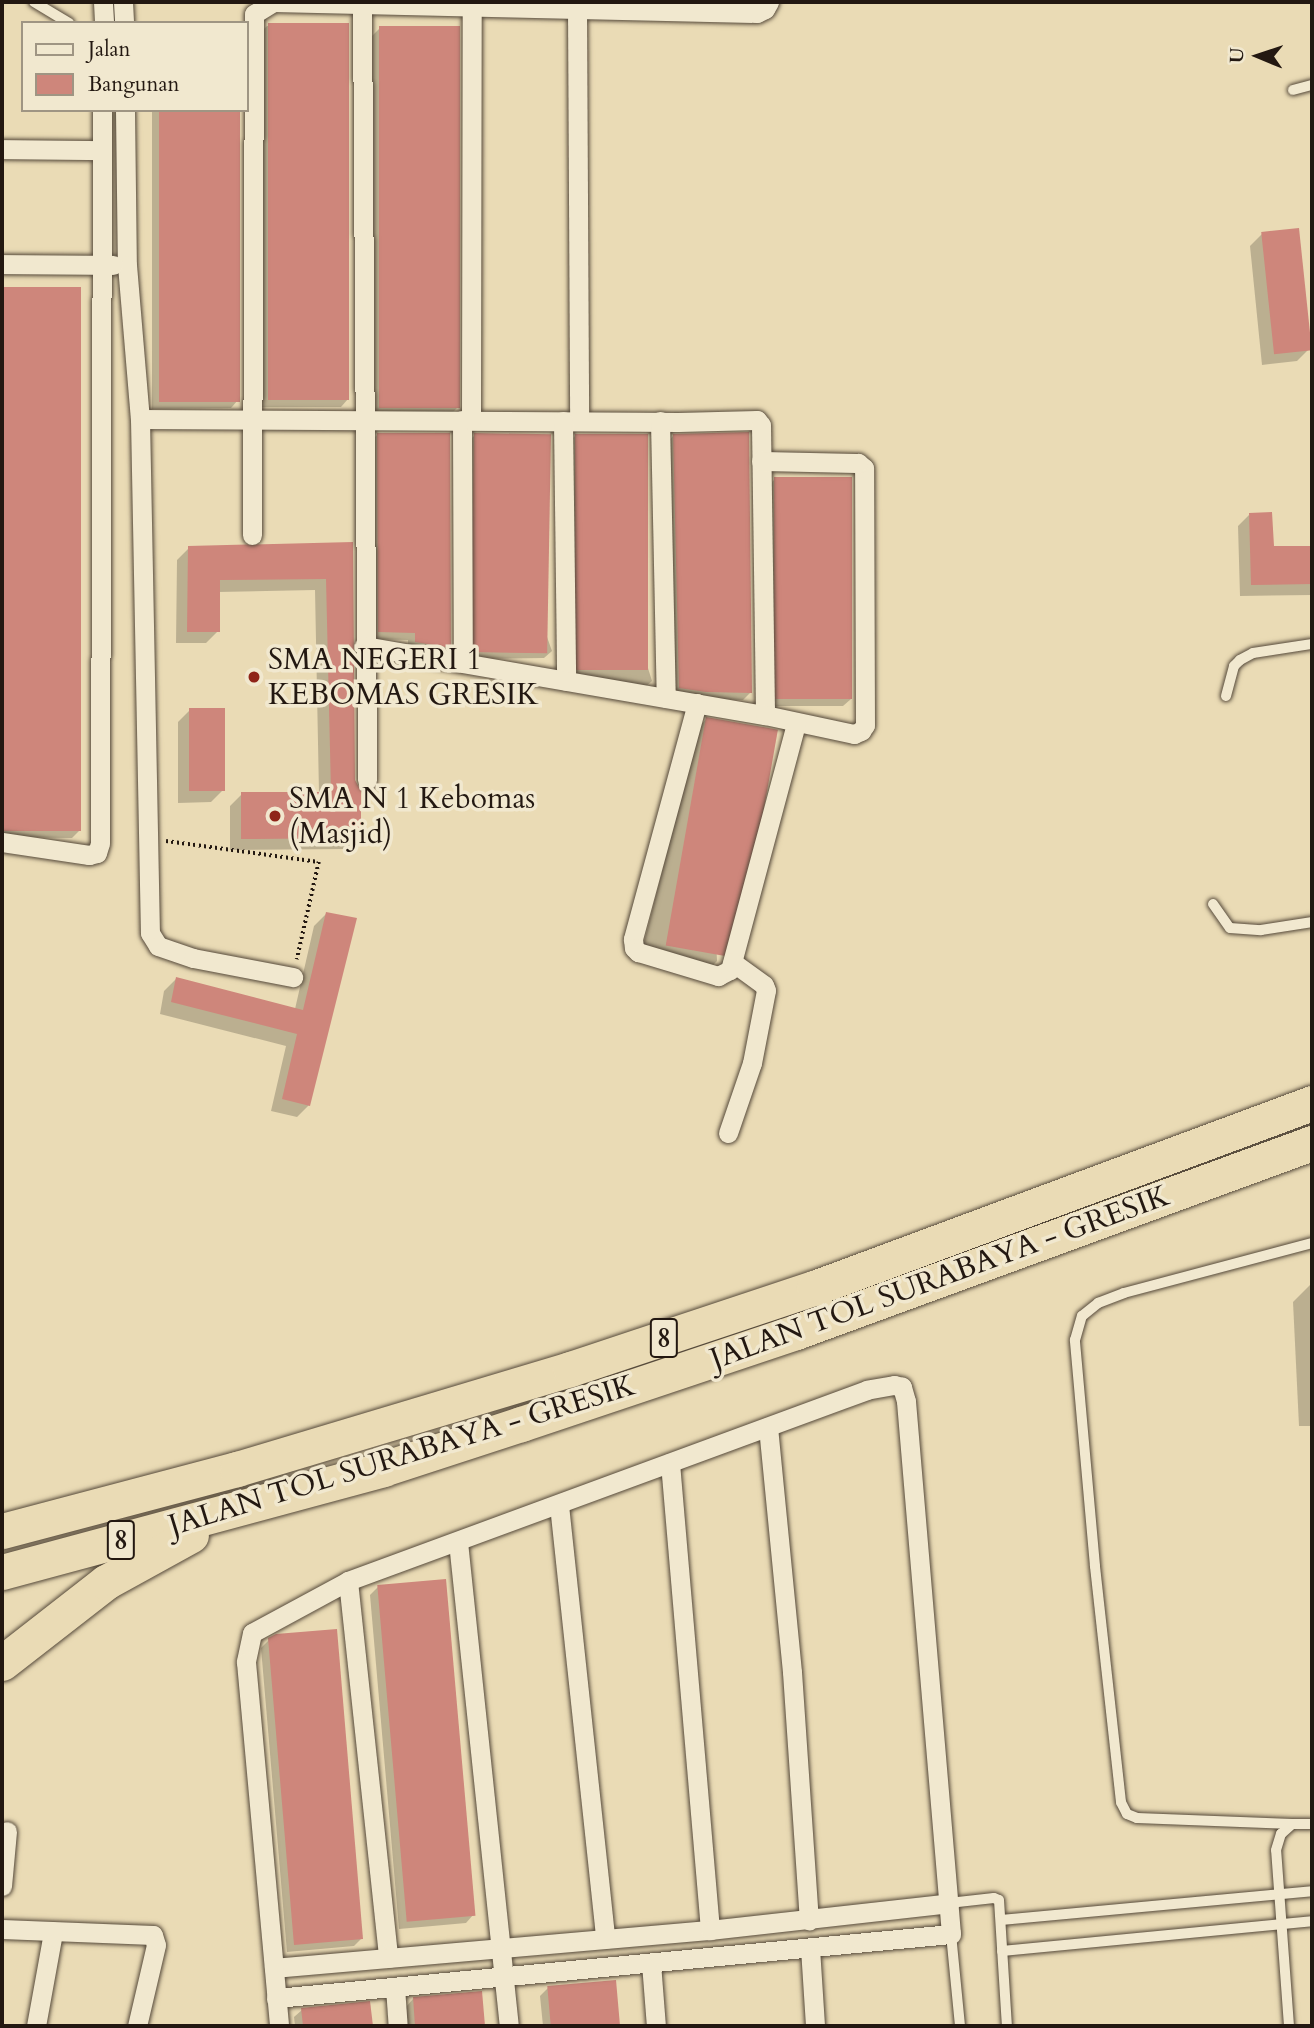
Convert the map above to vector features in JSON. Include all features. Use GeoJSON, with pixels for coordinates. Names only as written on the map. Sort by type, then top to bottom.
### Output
{"type":"FeatureCollection","features":[{"type":"Feature","properties":{"kind":"highway","name":"JALAN TOL SURABAYA - GRESIK"},"geometry":{"type":"LineString","coordinates":[[2,1531],[237,1469],[570,1369],[814,1288],[1312,1103]]}},
{"type":"Feature","properties":{"kind":"highway","name":"JALAN TOL SURABAYA - GRESIK"},"geometry":{"type":"LineString","coordinates":[[2,1572],[383,1469],[796,1332],[1312,1143]]}},
{"type":"Feature","properties":{"kind":"highway"},"geometry":{"type":"LineString","coordinates":[[2,1663],[26,1640],[106,1582],[240,1508]]}},
{"type":"Feature","properties":{"kind":"street"},"geometry":{"type":"LineString","coordinates":[[103,2],[104,21]]}},
{"type":"Feature","properties":{"kind":"street"},"geometry":{"type":"LineString","coordinates":[[124,2],[124,21]]}},
{"type":"Feature","properties":{"kind":"street"},"geometry":{"type":"LineString","coordinates":[[252,535],[254,14],[273,2],[577,7],[637,5],[757,13],[765,9],[769,2]]}},
{"type":"Feature","properties":{"kind":"street"},"geometry":{"type":"LineString","coordinates":[[362,3],[364,646],[367,780]]}},
{"type":"Feature","properties":{"kind":"street"},"geometry":{"type":"LineString","coordinates":[[463,663],[472,5]]}},
{"type":"Feature","properties":{"kind":"street"},"geometry":{"type":"LineString","coordinates":[[566,681],[577,7]]}},
{"type":"Feature","properties":{"kind":"street"},"geometry":{"type":"LineString","coordinates":[[2,842],[89,855],[97,853],[100,843],[102,112]]}},
{"type":"Feature","properties":{"kind":"street"},"geometry":{"type":"LineString","coordinates":[[125,112],[127,265],[140,419],[148,747],[146,838],[150,933],[158,946],[193,958],[293,977]]}},
{"type":"Feature","properties":{"kind":"street"},"geometry":{"type":"LineString","coordinates":[[2,149],[100,150]]}},
{"type":"Feature","properties":{"kind":"street"},"geometry":{"type":"LineString","coordinates":[[2,264],[127,265]]}},
{"type":"Feature","properties":{"kind":"street"},"geometry":{"type":"LineString","coordinates":[[140,419],[757,420],[761,425],[765,715]]}},
{"type":"Feature","properties":{"kind":"street"},"geometry":{"type":"LineString","coordinates":[[660,421],[666,698]]}},
{"type":"Feature","properties":{"kind":"street"},"geometry":{"type":"LineString","coordinates":[[364,646],[765,715],[855,734],[865,725],[864,468],[858,463],[761,461]]}},
{"type":"Feature","properties":{"kind":"street"},"geometry":{"type":"LineString","coordinates":[[696,703],[632,939],[634,948],[718,976],[725,975],[732,962],[796,723]]}},
{"type":"Feature","properties":{"kind":"street"},"geometry":{"type":"LineString","coordinates":[[728,1133],[752,1063],[766,990],[764,985],[732,962]]}},
{"type":"Feature","properties":{"kind":"street"},"geometry":{"type":"LineString","coordinates":[[276,1998],[951,1934],[905,1394],[897,1385],[867,1390],[348,1581],[252,1633],[247,1646],[246,1662],[276,1998],[279,2026]]}},
{"type":"Feature","properties":{"kind":"street"},"geometry":{"type":"LineString","coordinates":[[768,1427],[792,1672],[809,1920]]}},
{"type":"Feature","properties":{"kind":"street"},"geometry":{"type":"LineString","coordinates":[[670,1463],[710,1930]]}},
{"type":"Feature","properties":{"kind":"street"},"geometry":{"type":"LineString","coordinates":[[559,1505],[605,1939]]}},
{"type":"Feature","properties":{"kind":"street"},"geometry":{"type":"LineString","coordinates":[[458,1542],[509,2026]]}},
{"type":"Feature","properties":{"kind":"street"},"geometry":{"type":"LineString","coordinates":[[348,1581],[388,1958]]}},
{"type":"Feature","properties":{"kind":"street"},"geometry":{"type":"LineString","coordinates":[[2,1886],[7,1831]]}},
{"type":"Feature","properties":{"kind":"street"},"geometry":{"type":"LineString","coordinates":[[274,1968],[710,1930],[949,1902]]}},
{"type":"Feature","properties":{"kind":"street"},"geometry":{"type":"LineString","coordinates":[[2,1929],[149,1934],[155,1937],[137,2026]]}},
{"type":"Feature","properties":{"kind":"street"},"geometry":{"type":"LineString","coordinates":[[36,2026],[52,1932]]}},
{"type":"Feature","properties":{"kind":"street"},"geometry":{"type":"LineString","coordinates":[[810,1948],[815,2026]]}},
{"type":"Feature","properties":{"kind":"street"},"geometry":{"type":"LineString","coordinates":[[651,1962],[656,2026]]}},
{"type":"Feature","properties":{"kind":"street"},"geometry":{"type":"LineString","coordinates":[[395,1987],[398,2026]]}},
{"type":"Feature","properties":{"kind":"lane"},"geometry":{"type":"LineString","coordinates":[[34,2],[66,21]]}},
{"type":"Feature","properties":{"kind":"lane"},"geometry":{"type":"LineString","coordinates":[[1293,90],[1312,85]]}},
{"type":"Feature","properties":{"kind":"lane"},"geometry":{"type":"LineString","coordinates":[[1226,696],[1234,666],[1240,660],[1253,653],[1312,644]]}},
{"type":"Feature","properties":{"kind":"lane"},"geometry":{"type":"LineString","coordinates":[[1213,904],[1230,928],[1261,930],[1312,922]]}},
{"type":"Feature","properties":{"kind":"lane"},"geometry":{"type":"LineString","coordinates":[[1312,1243],[1124,1293],[1098,1303],[1082,1316],[1075,1340],[1095,1566],[1121,1802],[1127,1814],[1137,1818],[1312,1824]]}},
{"type":"Feature","properties":{"kind":"lane"},"geometry":{"type":"LineString","coordinates":[[1289,2026],[1276,1850],[1281,1834],[1292,1824]]}},
{"type":"Feature","properties":{"kind":"lane"},"geometry":{"type":"LineString","coordinates":[[1001,1920],[1312,1891]]}},
{"type":"Feature","properties":{"kind":"lane"},"geometry":{"type":"LineString","coordinates":[[949,1902],[996,1898],[1001,1920],[1007,2026]]}},
{"type":"Feature","properties":{"kind":"lane"},"geometry":{"type":"LineString","coordinates":[[1002,1951],[1312,1921]]}},
{"type":"Feature","properties":{"kind":"lane"},"geometry":{"type":"LineString","coordinates":[[951,1934],[960,2026]]}},
{"type":"Feature","properties":{"kind":"path"},"geometry":{"type":"LineString","coordinates":[[146,838],[319,863],[293,977]]}},
{"type":"Feature","properties":{"kind":"building"},"geometry":{"type":"Polygon","coordinates":[[[268,23],[349,23],[349,400],[268,400],[268,23]]]}},
{"type":"Feature","properties":{"kind":"building"},"geometry":{"type":"Polygon","coordinates":[[[379,26],[460,26],[460,408],[379,408],[379,26]]]}},
{"type":"Feature","properties":{"kind":"building"},"geometry":{"type":"Polygon","coordinates":[[[159,112],[240,112],[240,402],[159,402],[159,112]]]}},
{"type":"Feature","properties":{"kind":"building"},"geometry":{"type":"Polygon","coordinates":[[[1299,228],[1312,350],[1274,354],[1261,232],[1299,228]]]}},
{"type":"Feature","properties":{"kind":"building"},"geometry":{"type":"Polygon","coordinates":[[[2,287],[81,287],[81,831],[2,831],[2,287]]]}},
{"type":"Feature","properties":{"kind":"building"},"geometry":{"type":"Polygon","coordinates":[[[749,432],[752,693],[706,692],[679,688],[673,434],[749,432]]]}},
{"type":"Feature","properties":{"kind":"building"},"geometry":{"type":"Polygon","coordinates":[[[377,433],[450,433],[451,648],[415,642],[415,633],[378,632],[377,433]]]}},
{"type":"Feature","properties":{"kind":"building"},"geometry":{"type":"Polygon","coordinates":[[[474,433],[551,434],[547,653],[470,652],[474,433]]]}},
{"type":"Feature","properties":{"kind":"building"},"geometry":{"type":"Polygon","coordinates":[[[575,434],[648,434],[648,670],[575,670],[575,434]]]}},
{"type":"Feature","properties":{"kind":"building"},"geometry":{"type":"Polygon","coordinates":[[[774,477],[852,477],[852,699],[774,699],[774,477]]]}},
{"type":"Feature","properties":{"kind":"building"},"geometry":{"type":"Polygon","coordinates":[[[1272,512],[1274,546],[1312,546],[1312,584],[1251,585],[1249,513],[1272,512]]]}},
{"type":"Feature","properties":{"kind":"building"},"geometry":{"type":"Polygon","coordinates":[[[353,542],[355,780],[361,791],[361,838],[241,839],[241,792],[331,792],[326,579],[220,580],[220,632],[187,632],[188,546],[353,542]]]}},
{"type":"Feature","properties":{"kind":"building"},"geometry":{"type":"Polygon","coordinates":[[[189,708],[225,708],[225,791],[189,791],[189,708]]]}},
{"type":"Feature","properties":{"kind":"building"},"geometry":{"type":"Polygon","coordinates":[[[706,717],[778,730],[738,958],[666,945],[706,717]]]}},
{"type":"Feature","properties":{"kind":"building"},"geometry":{"type":"Polygon","coordinates":[[[326,912],[357,918],[310,1106],[282,1099],[297,1034],[171,1002],[176,977],[303,1010],[326,912]]]}},
{"type":"Feature","properties":{"kind":"building"},"geometry":{"type":"Polygon","coordinates":[[[446,1579],[475,1916],[407,1922],[377,1585],[446,1579]]]}},
{"type":"Feature","properties":{"kind":"building"},"geometry":{"type":"Polygon","coordinates":[[[337,1629],[363,1939],[294,1945],[268,1638],[276,1634],[337,1629]]]}},
{"type":"Feature","properties":{"kind":"building"},"geometry":{"type":"Polygon","coordinates":[[[616,1980],[620,2026],[551,2026],[547,1986],[616,1980]]]}},
{"type":"Feature","properties":{"kind":"building"},"geometry":{"type":"Polygon","coordinates":[[[482,1991],[485,2026],[415,2026],[413,1997],[482,1991]]]}},
{"type":"Feature","properties":{"kind":"building"},"geometry":{"type":"Polygon","coordinates":[[[370,2001],[373,2026],[303,2026],[301,2008],[370,2001]]]}},
{"type":"Feature","properties":{"kind":"place","name":"SMA NEGERI 1 KEBOMAS GRESIK"},"geometry":{"type":"Point","coordinates":[254,677]}},
{"type":"Feature","properties":{"kind":"place","name":"SMA N 1 Kebomas (Masjid)"},"geometry":{"type":"Point","coordinates":[275,816]}}]}
